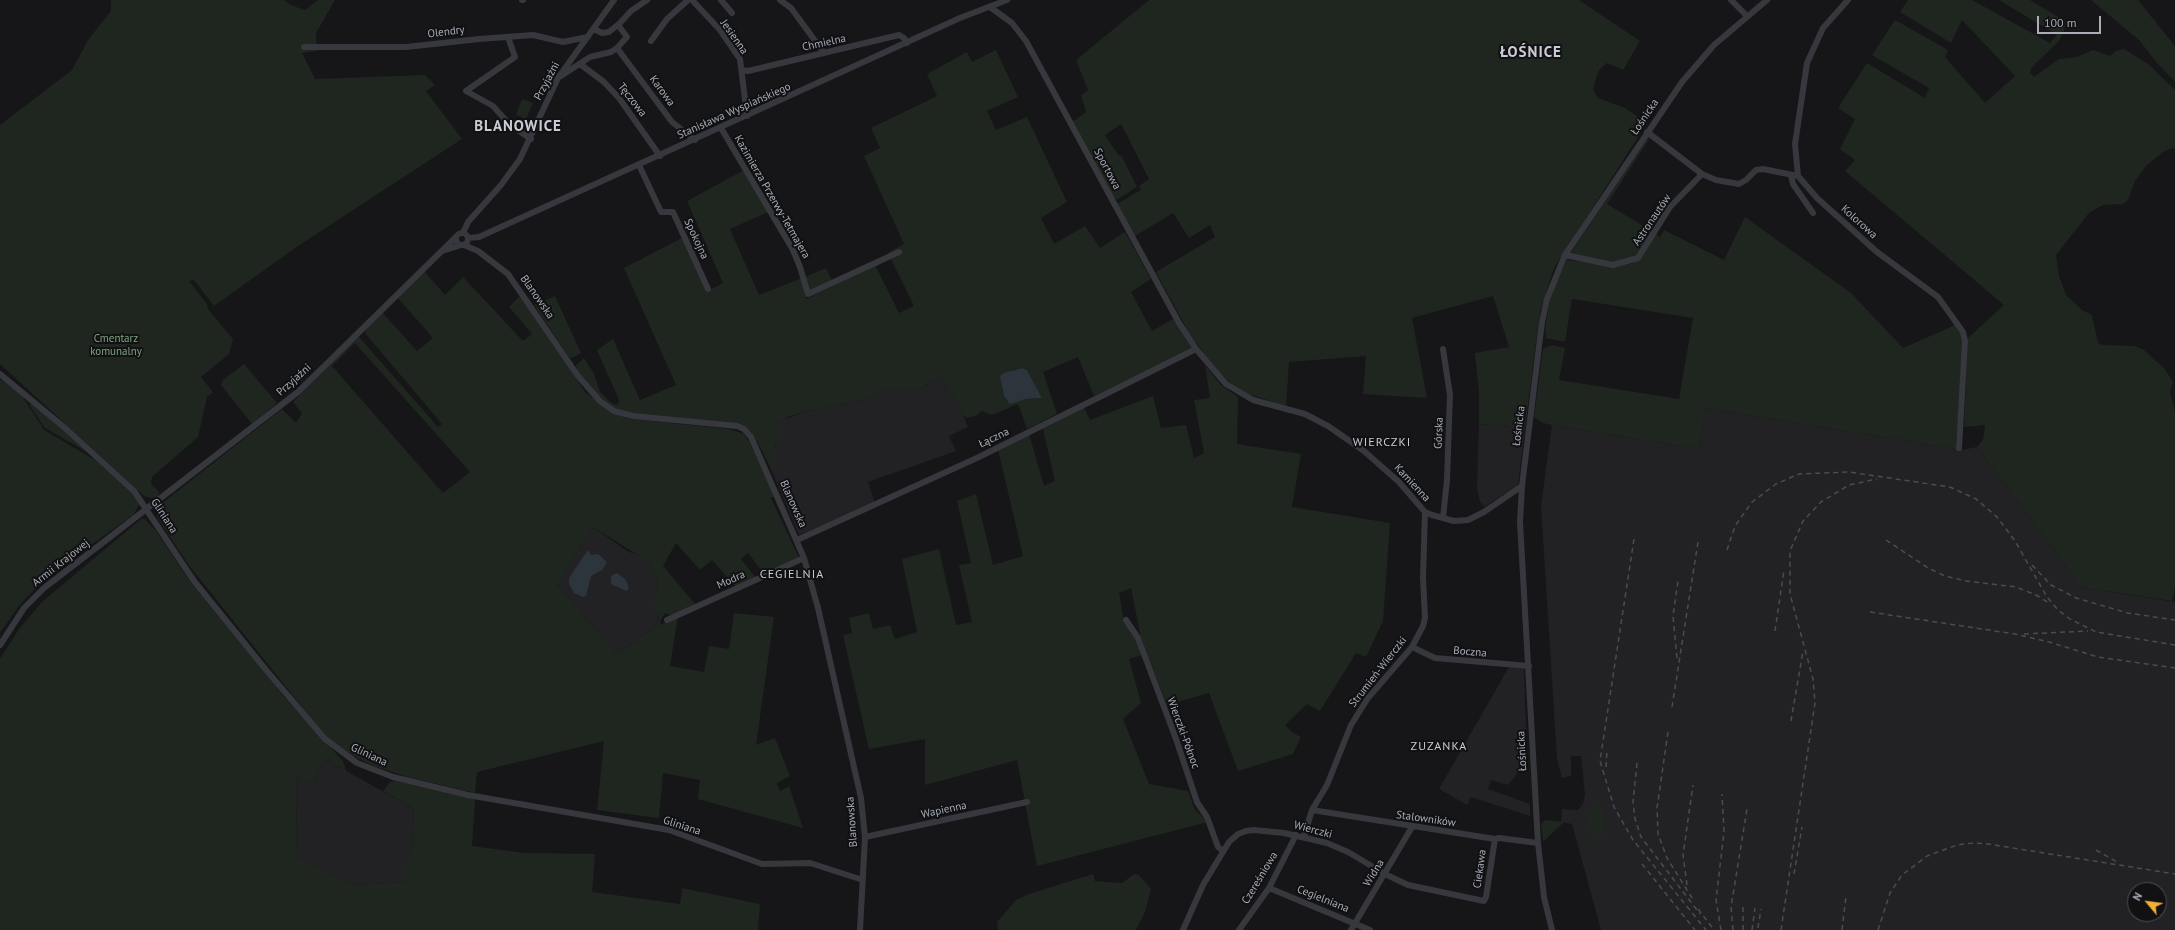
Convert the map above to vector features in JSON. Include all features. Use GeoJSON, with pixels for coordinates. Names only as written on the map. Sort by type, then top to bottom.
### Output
{"type":"FeatureCollection","features":[{"type":"Feature","properties":{"kind":"street","name":"Przyjaźni"},"geometry":{"type":"LineString","coordinates":[[148,510],[302,388],[456,237],[458,233],[463,233],[468,222],[511,172],[531,139],[558,78],[614,0]]}},
{"type":"Feature","properties":{"kind":"street"},"geometry":{"type":"LineString","coordinates":[[594,29],[604,33],[618,25],[631,11],[647,0]]}},
{"type":"Feature","properties":{"kind":"street"},"geometry":{"type":"LineString","coordinates":[[651,41],[667,19],[688,0]]}},
{"type":"Feature","properties":{"kind":"street","name":"Jesienna"},"geometry":{"type":"LineString","coordinates":[[692,0],[720,30],[740,59],[747,116]]}},
{"type":"Feature","properties":{"kind":"street"},"geometry":{"type":"LineString","coordinates":[[721,0],[732,13]]}},
{"type":"Feature","properties":{"kind":"street"},"geometry":{"type":"LineString","coordinates":[[780,0],[791,8],[824,53]]}},
{"type":"Feature","properties":{"kind":"street","name":"Stanisława Wyspiańskiego"},"geometry":{"type":"LineString","coordinates":[[471,239],[660,156],[907,43],[1007,0]]}},
{"type":"Feature","properties":{"kind":"street"},"geometry":{"type":"LineString","coordinates":[[1731,0],[1747,16]]}},
{"type":"Feature","properties":{"kind":"street","name":"Łośnicka"},"geometry":{"type":"LineString","coordinates":[[1552,930],[1544,897],[1538,843],[1520,522],[1522,486],[1542,322],[1552,282],[1565,255],[1647,132],[1695,65],[1722,37],[1768,0]]}},
{"type":"Feature","properties":{"kind":"street"},"geometry":{"type":"LineString","coordinates":[[1813,213],[1793,184],[1795,144],[1807,63],[1823,28],[1848,0]]}},
{"type":"Feature","properties":{"kind":"street","name":"Sportowa"},"geometry":{"type":"LineString","coordinates":[[990,7],[1012,23],[1026,40],[1179,323],[1196,349]]}},
{"type":"Feature","properties":{"kind":"street"},"geometry":{"type":"LineString","coordinates":[[558,78],[590,57],[610,52],[617,48],[627,37],[618,25]]}},
{"type":"Feature","properties":{"kind":"street","name":"Olendry"},"geometry":{"type":"LineString","coordinates":[[304,47],[406,47],[533,35],[563,42],[588,37]]}},
{"type":"Feature","properties":{"kind":"street","name":"Chmielna"},"geometry":{"type":"LineString","coordinates":[[742,70],[748,71],[899,35],[904,38],[907,43]]}},
{"type":"Feature","properties":{"kind":"street"},"geometry":{"type":"LineString","coordinates":[[508,37],[515,58],[466,91],[493,106],[510,125],[531,139]]}},
{"type":"Feature","properties":{"kind":"street","name":"Karowa"},"geometry":{"type":"LineString","coordinates":[[617,48],[672,122],[695,140]]}},
{"type":"Feature","properties":{"kind":"street","name":"Tęczowa"},"geometry":{"type":"LineString","coordinates":[[580,64],[604,82],[619,98],[660,156]]}},
{"type":"Feature","properties":{"kind":"street","name":"Kazimierza Przerwy-Tetmajera"},"geometry":{"type":"LineString","coordinates":[[721,128],[793,250],[808,294],[899,252]]}},
{"type":"Feature","properties":{"kind":"street"},"geometry":{"type":"LineString","coordinates":[[1647,132],[1702,174],[1736,185],[1743,183],[1761,169],[1794,176]]}},
{"type":"Feature","properties":{"kind":"street","name":"Spokojna"},"geometry":{"type":"LineString","coordinates":[[639,165],[661,212],[673,212],[708,289]]}},
{"type":"Feature","properties":{"kind":"street","name":"Astronautów"},"geometry":{"type":"LineString","coordinates":[[1565,255],[1613,265],[1638,258],[1670,207],[1702,174]]}},
{"type":"Feature","properties":{"kind":"street","name":"Kolorowa"},"geometry":{"type":"LineString","coordinates":[[1794,176],[1877,252],[1938,297],[1963,332],[1965,341],[1958,448]]}},
{"type":"Feature","properties":{"kind":"street"},"geometry":{"type":"LineString","coordinates":[[463,233],[471,239],[478,251]]}},
{"type":"Feature","properties":{"kind":"street"},"geometry":{"type":"LineString","coordinates":[[456,237],[457,243],[462,245],[471,239]]}},
{"type":"Feature","properties":{"kind":"street","name":"Przyjaźni"},"geometry":{"type":"LineString","coordinates":[[441,251],[462,245]]}},
{"type":"Feature","properties":{"kind":"street","name":"Blanowska"},"geometry":{"type":"LineString","coordinates":[[462,245],[478,251],[511,277],[578,376],[600,401],[614,411],[633,416],[737,426],[748,432],[758,450],[804,558],[814,593],[861,798],[865,837],[860,930]]}},
{"type":"Feature","properties":{"kind":"street","name":"Kamienna"},"geometry":{"type":"LineString","coordinates":[[1196,349],[1220,379],[1238,393],[1253,400],[1306,414],[1328,426],[1364,451],[1399,482],[1425,512],[1443,518],[1461,521],[1470,519],[1522,486]]}},
{"type":"Feature","properties":{"kind":"street","name":"Łączna"},"geometry":{"type":"LineString","coordinates":[[797,540],[983,455],[1196,349]]}},
{"type":"Feature","properties":{"kind":"street","name":"Górska"},"geometry":{"type":"LineString","coordinates":[[1443,349],[1450,395],[1447,480],[1443,518]]}},
{"type":"Feature","properties":{"kind":"street","name":"Gliniana"},"geometry":{"type":"LineString","coordinates":[[0,374],[22,391],[126,482],[148,510],[194,581],[266,670],[324,739],[357,763],[393,777],[468,795],[669,830],[762,864],[806,863],[863,880]]}},
{"type":"Feature","properties":{"kind":"street","name":"Armii Krajowej"},"geometry":{"type":"LineString","coordinates":[[0,645],[24,608],[44,588],[148,510]]}},
{"type":"Feature","properties":{"kind":"street","name":"Strumień-Wierczki"},"geometry":{"type":"LineString","coordinates":[[1304,836],[1312,810],[1327,785],[1359,712],[1368,698],[1412,647],[1420,632],[1425,618],[1423,577],[1425,512]]}},
{"type":"Feature","properties":{"kind":"street","name":"Modra"},"geometry":{"type":"LineString","coordinates":[[667,620],[804,558]]}},
{"type":"Feature","properties":{"kind":"street","name":"Wierczki-Północ"},"geometry":{"type":"LineString","coordinates":[[1126,620],[1138,638],[1176,739],[1197,802],[1209,820],[1218,847],[1223,851]]}},
{"type":"Feature","properties":{"kind":"street","name":"Boczna"},"geometry":{"type":"LineString","coordinates":[[1412,647],[1429,656],[1453,661],[1528,666]]}},
{"type":"Feature","properties":{"kind":"street","name":"Wapienna"},"geometry":{"type":"LineString","coordinates":[[865,837],[1027,802]]}},
{"type":"Feature","properties":{"kind":"street","name":"Stalowników"},"geometry":{"type":"LineString","coordinates":[[1312,810],[1412,827],[1495,839],[1499,838],[1538,843]]}},
{"type":"Feature","properties":{"kind":"street","name":"Widna"},"geometry":{"type":"LineString","coordinates":[[1352,930],[1412,827]]}},
{"type":"Feature","properties":{"kind":"street","name":"Wierczki"},"geometry":{"type":"LineString","coordinates":[[1184,930],[1203,885],[1223,851],[1233,837],[1246,831],[1254,830],[1304,836],[1327,843],[1348,852],[1385,874],[1408,885],[1484,901]]}},
{"type":"Feature","properties":{"kind":"street","name":"Czereśniowa"},"geometry":{"type":"LineString","coordinates":[[1242,929],[1268,888],[1296,835]]}},
{"type":"Feature","properties":{"kind":"street","name":"Ciekawa"},"geometry":{"type":"LineString","coordinates":[[1484,901],[1486,897],[1495,839]]}},
{"type":"Feature","properties":{"kind":"street","name":"Cegielniana"},"geometry":{"type":"LineString","coordinates":[[1268,888],[1370,930]]}},
{"type":"Feature","properties":{"kind":"shaded area"},"geometry":{"type":"Polygon","coordinates":[[[1022,368],[1027,370],[1042,398],[1026,399],[1010,404],[1004,396],[1000,376],[1004,373],[1022,368]]]}},
{"type":"Feature","properties":{"kind":"shaded area"},"geometry":{"type":"Polygon","coordinates":[[[941,378],[959,404],[968,427],[949,436],[956,451],[868,482],[875,503],[799,535],[771,469],[773,469],[774,448],[778,439],[778,424],[781,421],[805,411],[817,410],[871,398],[891,388],[927,385],[931,381],[941,378]]]}},
{"type":"Feature","properties":{"kind":"shaded area"},"geometry":{"type":"Polygon","coordinates":[[[1706,408],[1961,450],[1977,447],[2081,587],[2175,602],[2175,930],[1601,930],[1572,824],[1561,822],[1562,809],[1578,810],[1583,804],[1585,795],[1581,756],[1571,756],[1571,776],[1562,778],[1557,759],[1541,506],[1552,425],[1699,449],[1706,408]]]}},
{"type":"Feature","properties":{"kind":"shaded area"},"geometry":{"type":"Polygon","coordinates":[[[1479,424],[1525,428],[1518,485],[1484,507],[1480,501],[1477,489],[1479,424]]]}},
{"type":"Feature","properties":{"kind":"shaded area"},"geometry":{"type":"Polygon","coordinates":[[[593,527],[627,551],[643,557],[649,562],[654,569],[658,585],[656,594],[660,613],[656,625],[618,654],[557,585],[593,527]]]}},
{"type":"Feature","properties":{"kind":"shaded area"},"geometry":{"type":"Polygon","coordinates":[[[588,550],[591,555],[598,554],[607,562],[602,570],[591,576],[586,596],[583,597],[574,593],[569,584],[569,578],[588,550]]]}},
{"type":"Feature","properties":{"kind":"shaded area"},"geometry":{"type":"Polygon","coordinates":[[[617,573],[626,580],[629,589],[626,591],[611,584],[611,576],[617,573]]]}},
{"type":"Feature","properties":{"kind":"shaded area"},"geometry":{"type":"Polygon","coordinates":[[[1509,667],[1524,669],[1527,759],[1523,763],[1528,768],[1528,772],[1520,770],[1508,785],[1491,780],[1488,789],[1530,804],[1530,816],[1471,797],[1467,805],[1439,789],[1509,667]]]}},
{"type":"Feature","properties":{"kind":"shaded area"},"geometry":{"type":"Polygon","coordinates":[[[325,759],[414,809],[412,851],[406,862],[406,882],[353,885],[297,857],[296,777],[312,785],[325,759]]]}},
{"type":"Feature","properties":{"kind":"green space","name":"Cmentarz komunalny"},"geometry":{"type":"Polygon","coordinates":[[[111,0],[284,0],[291,5],[305,10],[318,0],[335,0],[316,33],[317,51],[302,53],[315,79],[425,75],[435,85],[426,91],[462,139],[298,246],[214,306],[194,280],[189,281],[207,304],[208,309],[233,339],[229,354],[201,377],[213,392],[207,397],[198,437],[152,477],[151,484],[159,492],[159,495],[154,499],[144,496],[0,364],[0,125],[72,70],[88,40],[111,11],[111,0]]]}},
{"type":"Feature","properties":{"kind":"green space"},"geometry":{"type":"Polygon","coordinates":[[[1149,0],[1579,0],[1640,41],[1623,70],[1607,63],[1599,70],[1596,78],[1593,90],[1598,98],[1625,108],[1644,121],[1640,134],[1554,268],[1540,312],[1525,428],[1479,424],[1479,391],[1475,353],[1509,347],[1493,296],[1412,318],[1427,398],[1363,394],[1366,356],[1289,362],[1286,406],[1245,393],[1231,384],[1211,363],[1189,333],[1156,272],[1215,237],[1210,225],[1189,238],[1173,213],[1135,236],[1117,204],[1141,190],[1139,186],[1149,179],[1121,124],[1105,135],[1119,156],[1121,155],[1137,187],[1118,199],[1115,199],[1072,122],[1086,112],[1081,95],[1088,90],[1076,60],[1149,0]]]}},
{"type":"Feature","properties":{"kind":"green space"},"geometry":{"type":"Polygon","coordinates":[[[1908,0],[1972,0],[2050,43],[2057,35],[1999,0],[2030,0],[2065,21],[2064,31],[2059,41],[2032,67],[2030,73],[2034,77],[2059,59],[2077,57],[2093,50],[2110,56],[2116,51],[2124,49],[2148,64],[2175,90],[2175,149],[2172,148],[2163,152],[2146,166],[2135,181],[2128,200],[2123,204],[2103,205],[2089,213],[2056,255],[2059,276],[2066,295],[2082,310],[2092,315],[2098,343],[2102,345],[2135,346],[2144,350],[2165,369],[2173,382],[2170,392],[2175,412],[2175,587],[2172,601],[2081,587],[1977,447],[1983,440],[1985,425],[1964,427],[1968,338],[2004,305],[1845,171],[1855,160],[1840,149],[1855,119],[1838,108],[1867,63],[1925,98],[1929,88],[1872,55],[1895,20],[1948,50],[1945,57],[1985,103],[2015,76],[1962,20],[1951,43],[1900,12],[1908,0]]]}},
{"type":"Feature","properties":{"kind":"green space"},"geometry":{"type":"Polygon","coordinates":[[[2091,0],[2138,0],[2175,46],[2175,82],[2157,63],[2139,40],[2091,0]]]}},
{"type":"Feature","properties":{"kind":"green space"},"geometry":{"type":"Polygon","coordinates":[[[996,50],[1018,97],[987,111],[996,130],[1027,117],[1067,202],[1041,218],[1054,244],[1085,226],[1100,248],[1125,232],[1151,279],[1131,292],[1152,331],[1173,319],[1192,349],[1094,396],[1078,357],[1043,372],[1057,414],[1027,429],[1018,404],[992,415],[981,411],[977,415],[967,418],[962,414],[959,404],[941,378],[919,388],[891,388],[871,398],[817,410],[805,411],[788,417],[778,424],[778,439],[774,448],[775,467],[773,469],[771,469],[757,441],[746,427],[723,422],[636,414],[615,408],[600,397],[577,371],[576,365],[584,358],[594,374],[600,392],[610,402],[615,405],[618,404],[619,400],[597,350],[613,339],[640,400],[676,385],[624,268],[682,238],[710,290],[723,283],[687,201],[744,170],[768,212],[730,229],[759,295],[802,278],[806,299],[875,265],[899,313],[914,306],[888,253],[904,244],[864,156],[880,148],[871,128],[937,96],[927,74],[967,52],[972,62],[996,50]],[[1022,368],[1013,370],[1002,389],[1004,396],[1008,401],[1042,398],[1027,370],[1022,368]]]}},
{"type":"Feature","properties":{"kind":"green space"},"geometry":{"type":"Polygon","coordinates":[[[522,99],[533,103],[526,119],[516,115],[522,99]]]}},
{"type":"Feature","properties":{"kind":"green space"},"geometry":{"type":"Polygon","coordinates":[[[1650,138],[1607,204],[1653,232],[1635,258],[1612,263],[1570,254],[1645,141],[1650,138]]]}},
{"type":"Feature","properties":{"kind":"green space"},"geometry":{"type":"Polygon","coordinates":[[[1745,217],[1851,293],[1903,348],[1955,325],[1961,333],[1963,340],[1956,443],[1961,450],[1706,408],[1699,449],[1552,425],[1543,423],[1534,417],[1543,349],[1552,345],[1565,348],[1559,380],[1679,399],[1693,318],[1572,299],[1565,342],[1546,338],[1545,329],[1551,294],[1567,260],[1619,266],[1633,263],[1638,259],[1656,234],[1660,237],[1664,230],[1724,260],[1745,217]]]}},
{"type":"Feature","properties":{"kind":"green space"},"geometry":{"type":"Polygon","coordinates":[[[826,268],[832,280],[810,290],[805,277],[826,268]]]}},
{"type":"Feature","properties":{"kind":"green space"},"geometry":{"type":"Polygon","coordinates":[[[424,271],[445,295],[463,277],[523,341],[532,334],[509,307],[521,295],[585,392],[615,414],[630,419],[729,429],[744,434],[749,441],[775,496],[771,498],[799,558],[764,574],[748,553],[741,559],[756,578],[736,587],[712,560],[700,570],[676,543],[663,566],[696,605],[672,616],[665,613],[661,619],[660,625],[678,616],[670,666],[704,672],[709,646],[729,649],[734,613],[774,617],[756,745],[775,738],[790,776],[777,783],[780,791],[789,786],[803,828],[698,799],[700,780],[663,773],[659,818],[597,810],[604,741],[477,772],[475,793],[408,777],[374,766],[343,751],[325,736],[188,564],[157,517],[156,508],[282,409],[296,423],[302,413],[293,402],[357,337],[360,338],[438,427],[442,424],[365,333],[367,328],[382,312],[417,351],[433,338],[397,297],[424,271]],[[355,343],[332,366],[443,493],[470,472],[355,343]],[[593,527],[557,585],[618,654],[656,625],[660,614],[654,607],[658,585],[654,569],[649,562],[593,527]]]}},
{"type":"Feature","properties":{"kind":"green space"},"geometry":{"type":"Polygon","coordinates":[[[555,296],[581,353],[572,358],[569,357],[534,305],[555,296]]]}},
{"type":"Feature","properties":{"kind":"green space"},"geometry":{"type":"Polygon","coordinates":[[[244,364],[277,403],[252,424],[221,385],[223,380],[244,364]]]}},
{"type":"Feature","properties":{"kind":"green space"},"geometry":{"type":"Polygon","coordinates":[[[1205,365],[1221,385],[1238,397],[1237,444],[1301,454],[1292,507],[1390,523],[1383,621],[1366,657],[1356,653],[1320,711],[1307,704],[1285,725],[1293,733],[1301,737],[1293,754],[1238,771],[1209,693],[1167,705],[1141,638],[1131,588],[1119,593],[1124,621],[1136,639],[1142,655],[1129,659],[1141,703],[1123,719],[1149,784],[1188,791],[1195,810],[1208,822],[1037,866],[1017,760],[925,785],[925,739],[869,749],[843,635],[852,633],[849,618],[869,613],[873,629],[890,625],[895,639],[917,632],[902,559],[939,549],[956,625],[972,622],[959,565],[971,563],[957,501],[976,494],[993,565],[1023,556],[998,449],[1029,434],[1044,486],[1055,481],[1043,429],[1084,407],[1090,420],[1153,396],[1161,428],[1186,425],[1194,458],[1204,453],[1194,400],[1210,398],[1205,365]]]}},
{"type":"Feature","properties":{"kind":"green space"},"geometry":{"type":"Polygon","coordinates":[[[0,379],[21,394],[44,430],[95,460],[125,484],[139,500],[140,504],[133,515],[59,568],[36,588],[21,603],[0,633],[0,379]]]}},
{"type":"Feature","properties":{"kind":"green space"},"geometry":{"type":"Polygon","coordinates":[[[33,403],[85,451],[45,428],[30,406],[30,404],[33,403]]]}},
{"type":"Feature","properties":{"kind":"green space"},"geometry":{"type":"Polygon","coordinates":[[[141,519],[145,519],[156,531],[189,580],[286,699],[343,761],[346,771],[325,759],[312,785],[296,777],[297,857],[353,885],[405,882],[406,862],[412,851],[414,809],[383,791],[390,782],[395,781],[475,799],[472,846],[525,853],[595,854],[592,892],[680,904],[682,888],[760,904],[758,930],[0,930],[0,659],[19,629],[42,602],[141,519]]]}},
{"type":"Feature","properties":{"kind":"green space"},"geometry":{"type":"Polygon","coordinates":[[[1597,803],[1602,807],[1607,826],[1605,835],[1597,839],[1594,838],[1588,822],[1590,808],[1597,803]]]}},
{"type":"Feature","properties":{"kind":"green space"},"geometry":{"type":"Polygon","coordinates":[[[1545,820],[1564,822],[1543,842],[1541,824],[1545,820]]]}},
{"type":"Feature","properties":{"kind":"green space"},"geometry":{"type":"Polygon","coordinates":[[[1093,874],[1095,881],[1122,883],[1134,874],[1139,875],[1151,889],[1145,912],[1136,930],[998,930],[997,922],[1016,900],[1029,894],[1093,874]]]}},
{"type":"Feature","properties":{"kind":"railway"},"geometry":{"type":"LineString","coordinates":[[1727,550],[1735,526],[1752,502],[1776,484],[1799,474],[1849,472],[1950,487],[1976,499],[1997,517],[2015,541],[2047,597],[2058,610],[2070,619],[2096,632],[2175,645]]}},
{"type":"Feature","properties":{"kind":"railway"},"geometry":{"type":"LineString","coordinates":[[1781,930],[1815,703],[1813,679],[1790,594],[1790,551],[1803,521],[1821,502],[1849,485],[1877,479]]}},
{"type":"Feature","properties":{"kind":"railway"},"geometry":{"type":"LineString","coordinates":[[1634,539],[1600,761],[1614,807],[1633,840],[1706,930]]}},
{"type":"Feature","properties":{"kind":"railway"},"geometry":{"type":"LineString","coordinates":[[1886,540],[1928,568],[1945,576],[1966,581],[2016,587],[2036,595],[2049,603]]}},
{"type":"Feature","properties":{"kind":"railway"},"geometry":{"type":"LineString","coordinates":[[1672,707],[1698,542]]}},
{"type":"Feature","properties":{"kind":"railway"},"geometry":{"type":"LineString","coordinates":[[2032,565],[2051,585],[2076,598],[2128,613],[2175,620]]}},
{"type":"Feature","properties":{"kind":"railway"},"geometry":{"type":"LineString","coordinates":[[1775,631],[1784,570]]}},
{"type":"Feature","properties":{"kind":"railway"},"geometry":{"type":"LineString","coordinates":[[1677,658],[1673,616],[1678,581]]}},
{"type":"Feature","properties":{"kind":"railway"},"geometry":{"type":"LineString","coordinates":[[1870,612],[2015,634],[2049,642],[2098,657],[2175,668]]}},
{"type":"Feature","properties":{"kind":"railway"},"geometry":{"type":"LineString","coordinates":[[2024,634],[2088,631]]}},
{"type":"Feature","properties":{"kind":"railway"},"geometry":{"type":"LineString","coordinates":[[1791,721],[1803,651]]}},
{"type":"Feature","properties":{"kind":"railway"},"geometry":{"type":"LineString","coordinates":[[1668,732],[1657,808],[1658,834],[1667,858],[1692,898]]}},
{"type":"Feature","properties":{"kind":"railway"},"geometry":{"type":"LineString","coordinates":[[1606,767],[1607,750]]}},
{"type":"Feature","properties":{"kind":"railway"},"geometry":{"type":"LineString","coordinates":[[1637,763],[1633,802],[1635,819],[1641,837],[1700,914]]}},
{"type":"Feature","properties":{"kind":"railway"},"geometry":{"type":"LineString","coordinates":[[1687,885],[1683,855],[1693,785]]}},
{"type":"Feature","properties":{"kind":"railway"},"geometry":{"type":"LineString","coordinates":[[1721,930],[1716,900],[1724,832],[1722,794]]}},
{"type":"Feature","properties":{"kind":"railway"},"geometry":{"type":"LineString","coordinates":[[1733,930],[1731,907],[1747,809]]}},
{"type":"Feature","properties":{"kind":"railway"},"geometry":{"type":"LineString","coordinates":[[1794,874],[1802,827]]}},
{"type":"Feature","properties":{"kind":"railway"},"geometry":{"type":"LineString","coordinates":[[1878,930],[1890,893],[1902,875],[1927,856],[1957,845],[1973,843],[1988,844],[2175,874]]}},
{"type":"Feature","properties":{"kind":"railway"},"geometry":{"type":"LineString","coordinates":[[2096,850],[2117,862]]}},
{"type":"Feature","properties":{"kind":"railway"},"geometry":{"type":"LineString","coordinates":[[1642,864],[1695,930]]}},
{"type":"Feature","properties":{"kind":"railway"},"geometry":{"type":"LineString","coordinates":[[1842,930],[1846,896]]}},
{"type":"Feature","properties":{"kind":"railway"},"geometry":{"type":"LineString","coordinates":[[1743,906],[1743,930]]}},
{"type":"Feature","properties":{"kind":"railway"},"geometry":{"type":"LineString","coordinates":[[1752,930],[1755,908]]}},
{"type":"Feature","properties":{"kind":"railway"},"geometry":{"type":"LineString","coordinates":[[1698,909],[1714,930]]}},
{"type":"Feature","properties":{"kind":"railway"},"geometry":{"type":"LineString","coordinates":[[1758,928],[1761,909]]}},
{"type":"Feature","properties":{"kind":"district","name":"ŁOŚNICE"},"geometry":{"type":"Point","coordinates":[1531,53]}},
{"type":"Feature","properties":{"kind":"district","name":"BLANOWICE"},"geometry":{"type":"Point","coordinates":[518,127]}},
{"type":"Feature","properties":{"kind":"district","name":"WIERCZKI"},"geometry":{"type":"Point","coordinates":[1382,443]}},
{"type":"Feature","properties":{"kind":"district","name":"CEGIELNIA"},"geometry":{"type":"Point","coordinates":[792,575]}},
{"type":"Feature","properties":{"kind":"district","name":"ZUZANKA"},"geometry":{"type":"Point","coordinates":[1439,747]}}]}
